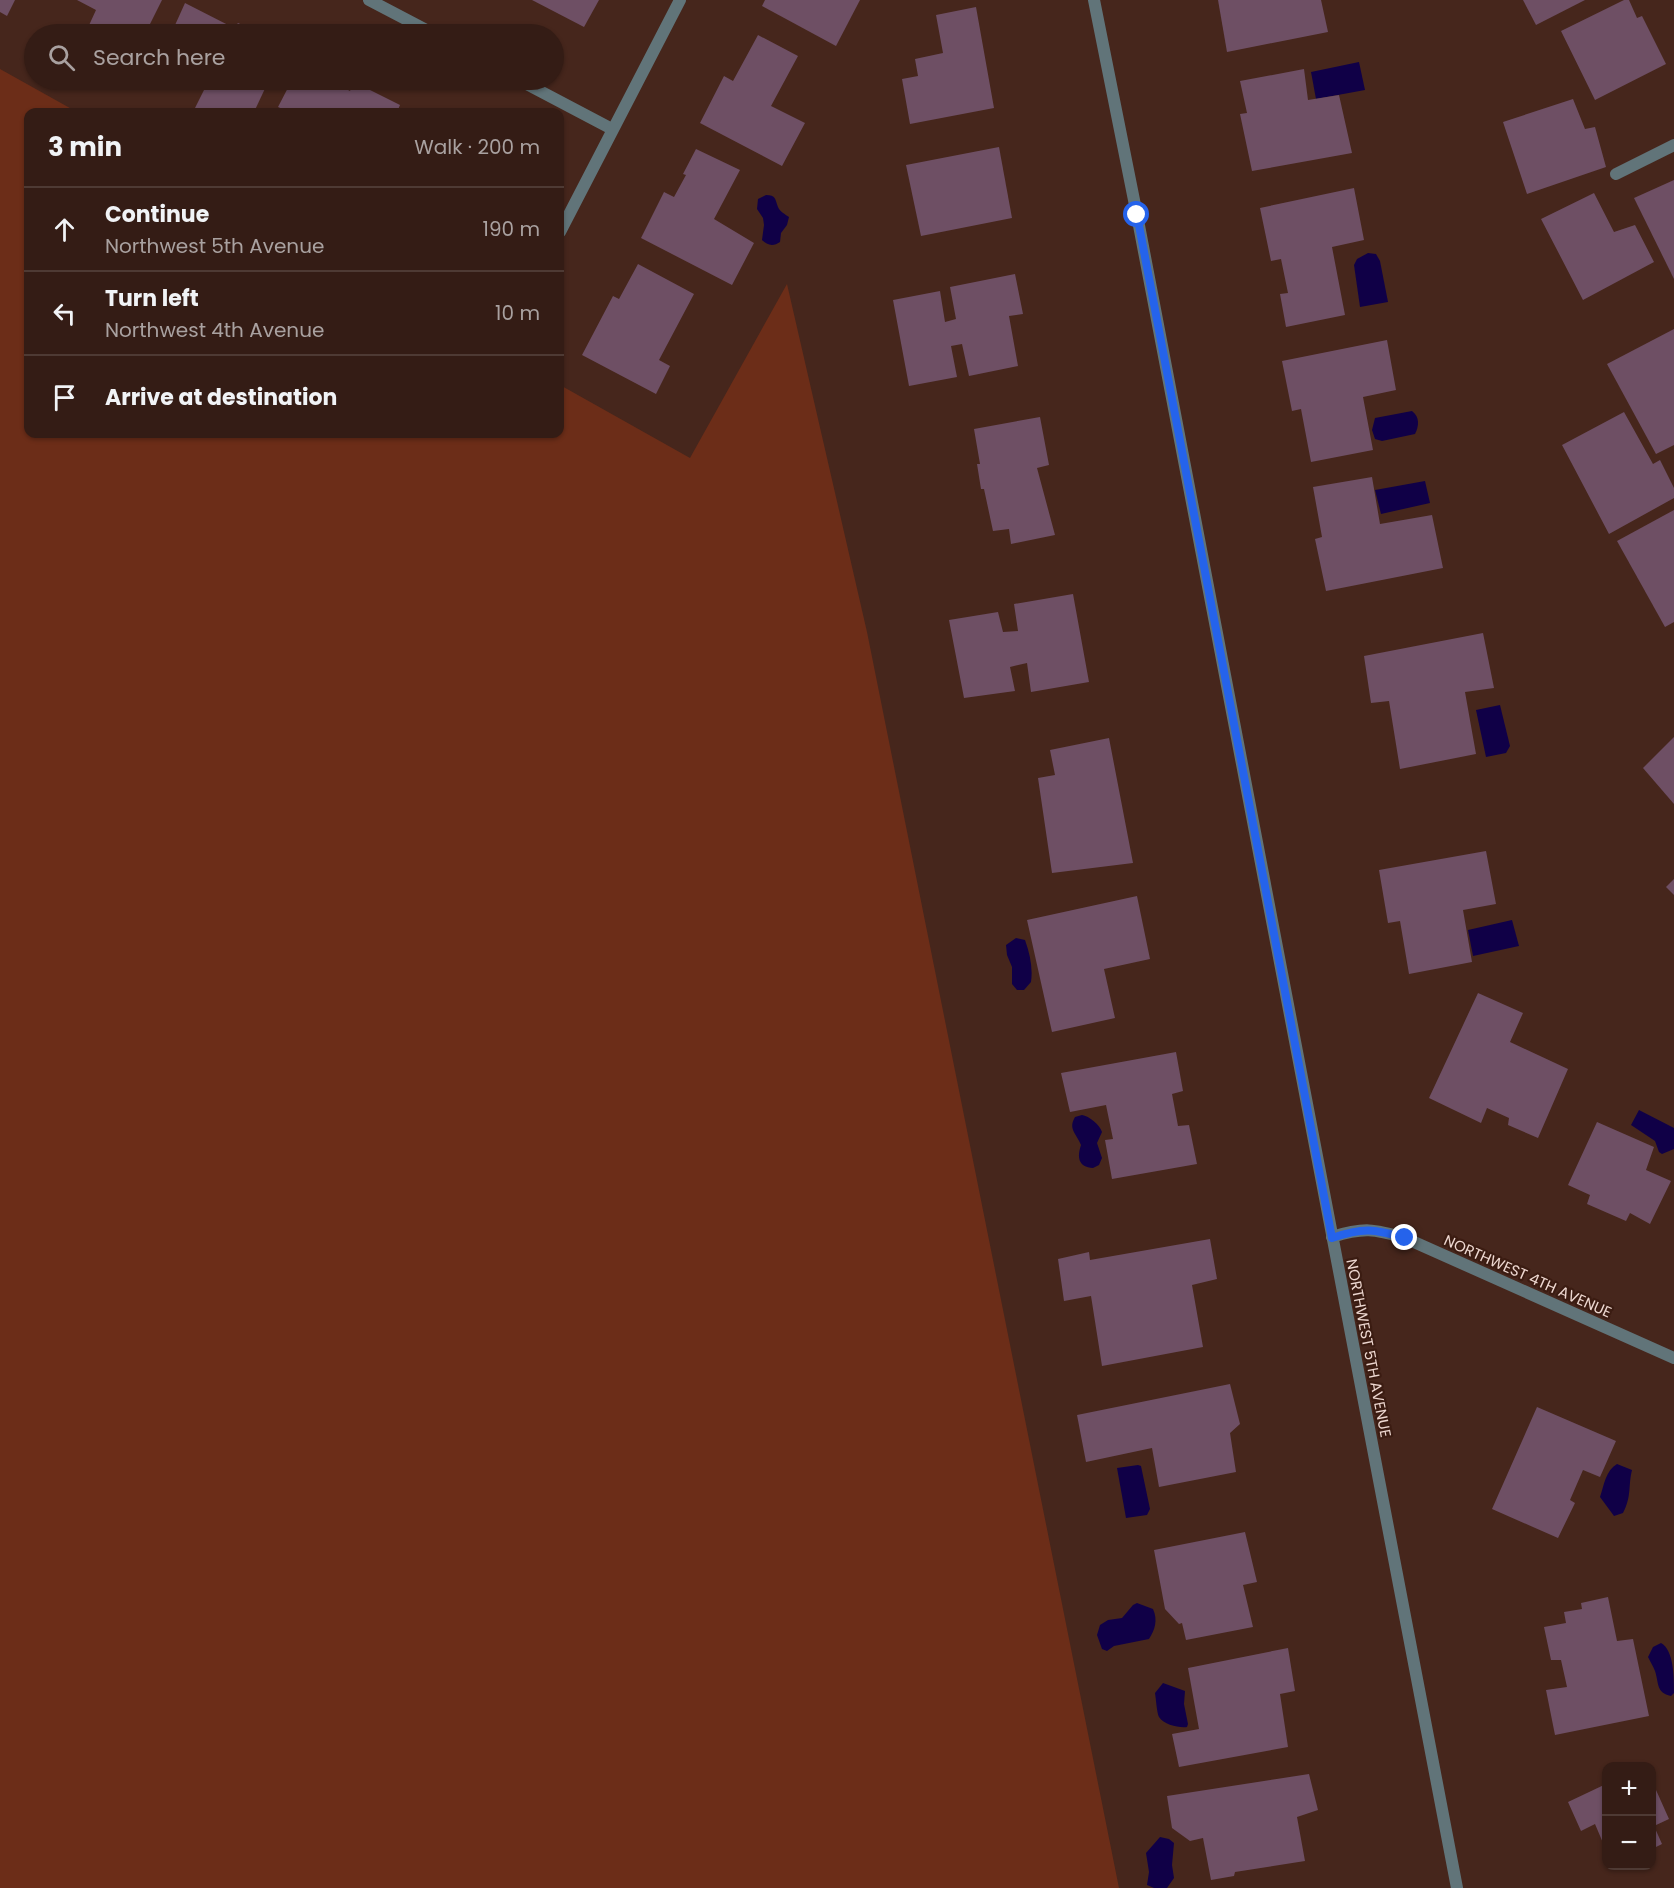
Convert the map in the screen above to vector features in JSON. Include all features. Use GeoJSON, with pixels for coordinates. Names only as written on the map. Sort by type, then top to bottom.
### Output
{"type":"FeatureCollection","features":[{"type":"Feature","properties":{"kind":"street"},"geometry":{"type":"LineString","coordinates":[[369,0],[415,24]]}},
{"type":"Feature","properties":{"kind":"street"},"geometry":{"type":"LineString","coordinates":[[564,224],[680,0]]}},
{"type":"Feature","properties":{"kind":"street","name":"NORTHWEST 5TH AVENUE"},"geometry":{"type":"LineString","coordinates":[[1094,0],[1457,1888]]}},
{"type":"Feature","properties":{"kind":"street"},"geometry":{"type":"LineString","coordinates":[[538,90],[612,129]]}},
{"type":"Feature","properties":{"kind":"street"},"geometry":{"type":"LineString","coordinates":[[1616,174],[1674,145]]}},
{"type":"Feature","properties":{"kind":"street","name":"NORTHWEST 4TH AVENUE"},"geometry":{"type":"LineString","coordinates":[[1332,1238],[1354,1231],[1377,1230],[1405,1238],[1674,1358]]}},
{"type":"Feature","properties":{"kind":"shaded area"},"geometry":{"type":"Polygon","coordinates":[[[1359,62],[1365,90],[1316,99],[1311,72],[1359,62]]]}},
{"type":"Feature","properties":{"kind":"shaded area"},"geometry":{"type":"Polygon","coordinates":[[[0,69],[24,82],[24,90],[38,90],[70,108],[24,108],[24,438],[564,438],[564,387],[690,458],[787,284],[867,632],[1119,1888],[0,1888],[0,69]]]}},
{"type":"Feature","properties":{"kind":"shaded area"},"geometry":{"type":"Polygon","coordinates":[[[766,195],[773,197],[780,210],[789,217],[781,233],[780,242],[773,245],[762,240],[763,218],[757,209],[758,199],[766,195]]]}},
{"type":"Feature","properties":{"kind":"shaded area"},"geometry":{"type":"Polygon","coordinates":[[[1368,253],[1376,254],[1380,261],[1388,302],[1360,307],[1354,265],[1357,259],[1368,253]]]}},
{"type":"Feature","properties":{"kind":"shaded area"},"geometry":{"type":"Polygon","coordinates":[[[1412,411],[1418,422],[1415,434],[1382,441],[1375,439],[1372,430],[1375,418],[1412,411]]]}},
{"type":"Feature","properties":{"kind":"shaded area"},"geometry":{"type":"Polygon","coordinates":[[[1425,481],[1430,503],[1381,514],[1375,490],[1425,481]]]}},
{"type":"Feature","properties":{"kind":"shaded area"},"geometry":{"type":"Polygon","coordinates":[[[1500,705],[1510,746],[1506,753],[1486,757],[1476,710],[1500,705]]]}},
{"type":"Feature","properties":{"kind":"shaded area"},"geometry":{"type":"Polygon","coordinates":[[[1512,920],[1519,946],[1473,956],[1468,930],[1512,920]]]}},
{"type":"Feature","properties":{"kind":"shaded area"},"geometry":{"type":"Polygon","coordinates":[[[1016,938],[1025,940],[1031,961],[1031,982],[1024,990],[1017,990],[1012,984],[1012,967],[1007,955],[1006,945],[1016,938]]]}},
{"type":"Feature","properties":{"kind":"shaded area"},"geometry":{"type":"Polygon","coordinates":[[[1639,1110],[1674,1128],[1674,1149],[1662,1154],[1655,1141],[1631,1125],[1639,1110]]]}},
{"type":"Feature","properties":{"kind":"shaded area"},"geometry":{"type":"Polygon","coordinates":[[[1082,1115],[1094,1121],[1102,1132],[1097,1143],[1102,1158],[1099,1165],[1093,1168],[1084,1166],[1080,1161],[1081,1145],[1072,1125],[1075,1117],[1082,1115]]]}},
{"type":"Feature","properties":{"kind":"shaded area"},"geometry":{"type":"Polygon","coordinates":[[[1617,1464],[1632,1470],[1626,1507],[1623,1513],[1614,1516],[1600,1497],[1608,1474],[1617,1464]]]}},
{"type":"Feature","properties":{"kind":"shaded area"},"geometry":{"type":"Polygon","coordinates":[[[1141,1466],[1150,1509],[1147,1515],[1126,1518],[1117,1468],[1141,1466]]]}},
{"type":"Feature","properties":{"kind":"shaded area"},"geometry":{"type":"Polygon","coordinates":[[[1137,1603],[1153,1609],[1155,1613],[1155,1625],[1149,1639],[1114,1646],[1107,1651],[1102,1649],[1097,1635],[1100,1625],[1108,1620],[1122,1618],[1137,1603]]]}},
{"type":"Feature","properties":{"kind":"shaded area"},"geometry":{"type":"Polygon","coordinates":[[[1661,1643],[1671,1658],[1674,1693],[1671,1696],[1660,1690],[1648,1657],[1653,1647],[1661,1643]]]}},
{"type":"Feature","properties":{"kind":"shaded area"},"geometry":{"type":"Polygon","coordinates":[[[1163,1683],[1185,1691],[1187,1727],[1172,1725],[1159,1717],[1155,1693],[1163,1683]]]}},
{"type":"Feature","properties":{"kind":"shaded area"},"geometry":{"type":"Polygon","coordinates":[[[1160,1837],[1174,1843],[1172,1865],[1174,1878],[1167,1888],[1154,1888],[1147,1885],[1149,1872],[1146,1853],[1160,1837]]]}},
{"type":"Feature","properties":{"kind":"building"},"geometry":{"type":"Polygon","coordinates":[[[0,0],[15,0],[7,16],[0,12],[0,0]]]}},
{"type":"Feature","properties":{"kind":"building"},"geometry":{"type":"Polygon","coordinates":[[[77,0],[162,0],[150,24],[90,24],[96,10],[77,0]]]}},
{"type":"Feature","properties":{"kind":"building"},"geometry":{"type":"Polygon","coordinates":[[[532,0],[599,0],[584,27],[532,0]]]}},
{"type":"Feature","properties":{"kind":"building"},"geometry":{"type":"Polygon","coordinates":[[[765,0],[860,0],[836,46],[762,6],[765,0]]]}},
{"type":"Feature","properties":{"kind":"building"},"geometry":{"type":"Polygon","coordinates":[[[1218,0],[1321,0],[1328,32],[1227,52],[1218,0]]]}},
{"type":"Feature","properties":{"kind":"building"},"geometry":{"type":"Polygon","coordinates":[[[1523,0],[1585,0],[1536,25],[1523,0]]]}},
{"type":"Feature","properties":{"kind":"building"},"geometry":{"type":"Polygon","coordinates":[[[1624,0],[1629,0],[1637,18],[1642,16],[1666,64],[1595,100],[1561,31],[1624,0]]]}},
{"type":"Feature","properties":{"kind":"building"},"geometry":{"type":"Polygon","coordinates":[[[185,3],[226,24],[176,24],[185,3]]]}},
{"type":"Feature","properties":{"kind":"building"},"geometry":{"type":"Polygon","coordinates":[[[976,7],[994,108],[910,124],[902,79],[918,76],[915,59],[943,53],[936,15],[976,7]]]}},
{"type":"Feature","properties":{"kind":"building"},"geometry":{"type":"Polygon","coordinates":[[[758,35],[798,56],[771,106],[805,123],[782,166],[700,123],[724,76],[733,81],[758,35]]]}},
{"type":"Feature","properties":{"kind":"building"},"geometry":{"type":"Polygon","coordinates":[[[1304,69],[1308,100],[1339,95],[1352,153],[1252,171],[1240,114],[1247,113],[1240,81],[1304,69]]]}},
{"type":"Feature","properties":{"kind":"building"},"geometry":{"type":"Polygon","coordinates":[[[204,90],[264,90],[256,108],[195,108],[204,90]]]}},
{"type":"Feature","properties":{"kind":"building"},"geometry":{"type":"Polygon","coordinates":[[[287,90],[370,90],[400,105],[399,108],[278,107],[287,90]]]}},
{"type":"Feature","properties":{"kind":"building"},"geometry":{"type":"Polygon","coordinates":[[[1573,99],[1585,129],[1595,127],[1606,167],[1527,194],[1503,122],[1573,99]]]}},
{"type":"Feature","properties":{"kind":"building"},"geometry":{"type":"Polygon","coordinates":[[[999,147],[1012,218],[921,236],[906,165],[999,147]]]}},
{"type":"Feature","properties":{"kind":"building"},"geometry":{"type":"Polygon","coordinates":[[[696,149],[740,170],[714,219],[754,243],[732,285],[641,238],[664,192],[674,197],[696,149]]]}},
{"type":"Feature","properties":{"kind":"building"},"geometry":{"type":"Polygon","coordinates":[[[1674,180],[1674,279],[1634,198],[1674,180]]]}},
{"type":"Feature","properties":{"kind":"building"},"geometry":{"type":"Polygon","coordinates":[[[1354,188],[1364,240],[1332,247],[1345,315],[1286,327],[1280,294],[1288,293],[1281,259],[1271,261],[1260,208],[1354,188]]]}},
{"type":"Feature","properties":{"kind":"building"},"geometry":{"type":"Polygon","coordinates":[[[1594,193],[1614,232],[1635,225],[1654,262],[1583,300],[1541,219],[1594,193]]]}},
{"type":"Feature","properties":{"kind":"building"},"geometry":{"type":"Polygon","coordinates":[[[638,264],[694,294],[659,360],[670,366],[656,394],[582,355],[613,296],[619,299],[638,264]]]}},
{"type":"Feature","properties":{"kind":"building"},"geometry":{"type":"Polygon","coordinates":[[[1015,274],[1023,314],[1009,316],[1018,366],[969,376],[962,344],[951,346],[957,377],[909,386],[893,300],[940,291],[945,322],[956,319],[950,287],[1015,274]]]}},
{"type":"Feature","properties":{"kind":"building"},"geometry":{"type":"Polygon","coordinates":[[[1674,329],[1674,445],[1656,454],[1607,364],[1674,329]]]}},
{"type":"Feature","properties":{"kind":"building"},"geometry":{"type":"Polygon","coordinates":[[[1387,340],[1396,390],[1363,397],[1373,450],[1311,462],[1301,409],[1292,411],[1282,361],[1387,340]]]}},
{"type":"Feature","properties":{"kind":"building"},"geometry":{"type":"Polygon","coordinates":[[[1624,412],[1653,464],[1660,460],[1674,488],[1674,498],[1609,534],[1562,445],[1624,412]]]}},
{"type":"Feature","properties":{"kind":"building"},"geometry":{"type":"Polygon","coordinates":[[[1040,417],[1049,465],[1037,468],[1055,535],[1011,544],[1009,529],[993,531],[984,489],[981,489],[977,464],[980,464],[974,429],[1040,417]]]}},
{"type":"Feature","properties":{"kind":"building"},"geometry":{"type":"Polygon","coordinates":[[[1372,477],[1380,524],[1432,515],[1443,568],[1326,591],[1315,539],[1322,537],[1313,487],[1372,477]]]}},
{"type":"Feature","properties":{"kind":"building"},"geometry":{"type":"Polygon","coordinates":[[[1674,510],[1674,622],[1665,627],[1617,541],[1674,510]]]}},
{"type":"Feature","properties":{"kind":"building"},"geometry":{"type":"Polygon","coordinates":[[[1073,594],[1089,682],[1031,692],[1027,663],[1010,667],[1015,691],[964,698],[949,620],[998,612],[1003,632],[1018,631],[1014,604],[1073,594]]]}},
{"type":"Feature","properties":{"kind":"building"},"geometry":{"type":"Polygon","coordinates":[[[1483,633],[1494,688],[1465,692],[1476,754],[1400,769],[1389,701],[1371,703],[1364,656],[1483,633]]]}},
{"type":"Feature","properties":{"kind":"building"},"geometry":{"type":"Polygon","coordinates":[[[1674,737],[1674,804],[1643,768],[1674,737]]]}},
{"type":"Feature","properties":{"kind":"building"},"geometry":{"type":"Polygon","coordinates":[[[1109,738],[1133,863],[1052,873],[1038,778],[1055,775],[1050,750],[1109,738]]]}},
{"type":"Feature","properties":{"kind":"building"},"geometry":{"type":"Polygon","coordinates":[[[1486,851],[1496,904],[1463,910],[1472,962],[1409,974],[1400,921],[1388,923],[1379,870],[1486,851]]]}},
{"type":"Feature","properties":{"kind":"building"},"geometry":{"type":"Polygon","coordinates":[[[1674,879],[1674,895],[1666,887],[1674,879]]]}},
{"type":"Feature","properties":{"kind":"building"},"geometry":{"type":"Polygon","coordinates":[[[1137,896],[1150,959],[1104,969],[1115,1018],[1052,1032],[1027,920],[1137,896]]]}},
{"type":"Feature","properties":{"kind":"building"},"geometry":{"type":"Polygon","coordinates":[[[1478,993],[1523,1013],[1510,1042],[1568,1069],[1538,1138],[1508,1125],[1509,1118],[1487,1108],[1481,1123],[1429,1098],[1478,993]]]}},
{"type":"Feature","properties":{"kind":"building"},"geometry":{"type":"Polygon","coordinates":[[[1176,1052],[1183,1091],[1172,1094],[1178,1126],[1189,1125],[1197,1164],[1112,1179],[1105,1140],[1113,1139],[1106,1105],[1070,1112],[1061,1073],[1176,1052]]]}},
{"type":"Feature","properties":{"kind":"building"},"geometry":{"type":"Polygon","coordinates":[[[1597,1122],[1654,1147],[1646,1170],[1671,1181],[1650,1224],[1630,1213],[1626,1221],[1587,1204],[1590,1195],[1568,1185],[1597,1122]]]}},
{"type":"Feature","properties":{"kind":"building"},"geometry":{"type":"Polygon","coordinates":[[[1210,1239],[1217,1279],[1192,1285],[1203,1347],[1102,1366],[1091,1296],[1064,1301],[1058,1259],[1089,1252],[1090,1260],[1210,1239]]]}},
{"type":"Feature","properties":{"kind":"building"},"geometry":{"type":"Polygon","coordinates":[[[1230,1384],[1240,1424],[1230,1433],[1236,1472],[1159,1487],[1152,1448],[1086,1462],[1077,1415],[1230,1384]]]}},
{"type":"Feature","properties":{"kind":"building"},"geometry":{"type":"Polygon","coordinates":[[[1537,1407],[1616,1441],[1600,1477],[1583,1470],[1570,1500],[1575,1503],[1558,1538],[1492,1509],[1537,1407]]]}},
{"type":"Feature","properties":{"kind":"building"},"geometry":{"type":"Polygon","coordinates":[[[1245,1532],[1257,1582],[1243,1585],[1253,1627],[1186,1640],[1182,1623],[1179,1624],[1165,1609],[1154,1550],[1245,1532]]]}},
{"type":"Feature","properties":{"kind":"building"},"geometry":{"type":"Polygon","coordinates":[[[1608,1597],[1617,1641],[1633,1639],[1649,1716],[1555,1735],[1546,1690],[1567,1687],[1561,1660],[1551,1660],[1544,1627],[1566,1623],[1564,1612],[1582,1609],[1581,1603],[1608,1597]]]}},
{"type":"Feature","properties":{"kind":"building"},"geometry":{"type":"Polygon","coordinates":[[[1288,1648],[1295,1691],[1280,1694],[1288,1747],[1179,1767],[1172,1734],[1199,1729],[1188,1668],[1288,1648]]]}},
{"type":"Feature","properties":{"kind":"building"},"geometry":{"type":"Polygon","coordinates":[[[1309,1774],[1318,1810],[1297,1817],[1305,1861],[1235,1872],[1234,1876],[1211,1880],[1203,1838],[1190,1841],[1172,1828],[1167,1796],[1309,1774]]]}},
{"type":"Feature","properties":{"kind":"building"},"geometry":{"type":"Polygon","coordinates":[[[1602,1786],[1602,1841],[1595,1824],[1581,1831],[1568,1802],[1602,1786]]]}},
{"type":"Feature","properties":{"kind":"building"},"geometry":{"type":"Polygon","coordinates":[[[1656,1790],[1669,1819],[1656,1825],[1656,1790]]]}},
{"type":"Feature","properties":{"kind":"building"},"geometry":{"type":"Polygon","coordinates":[[[1656,1830],[1662,1844],[1656,1847],[1656,1830]]]}},
{"type":"Feature","properties":{"kind":"route"},"geometry":{"type":"LineString","coordinates":[[1137,215],[1332,1238],[1354,1231],[1377,1230],[1405,1238]]}}]}
